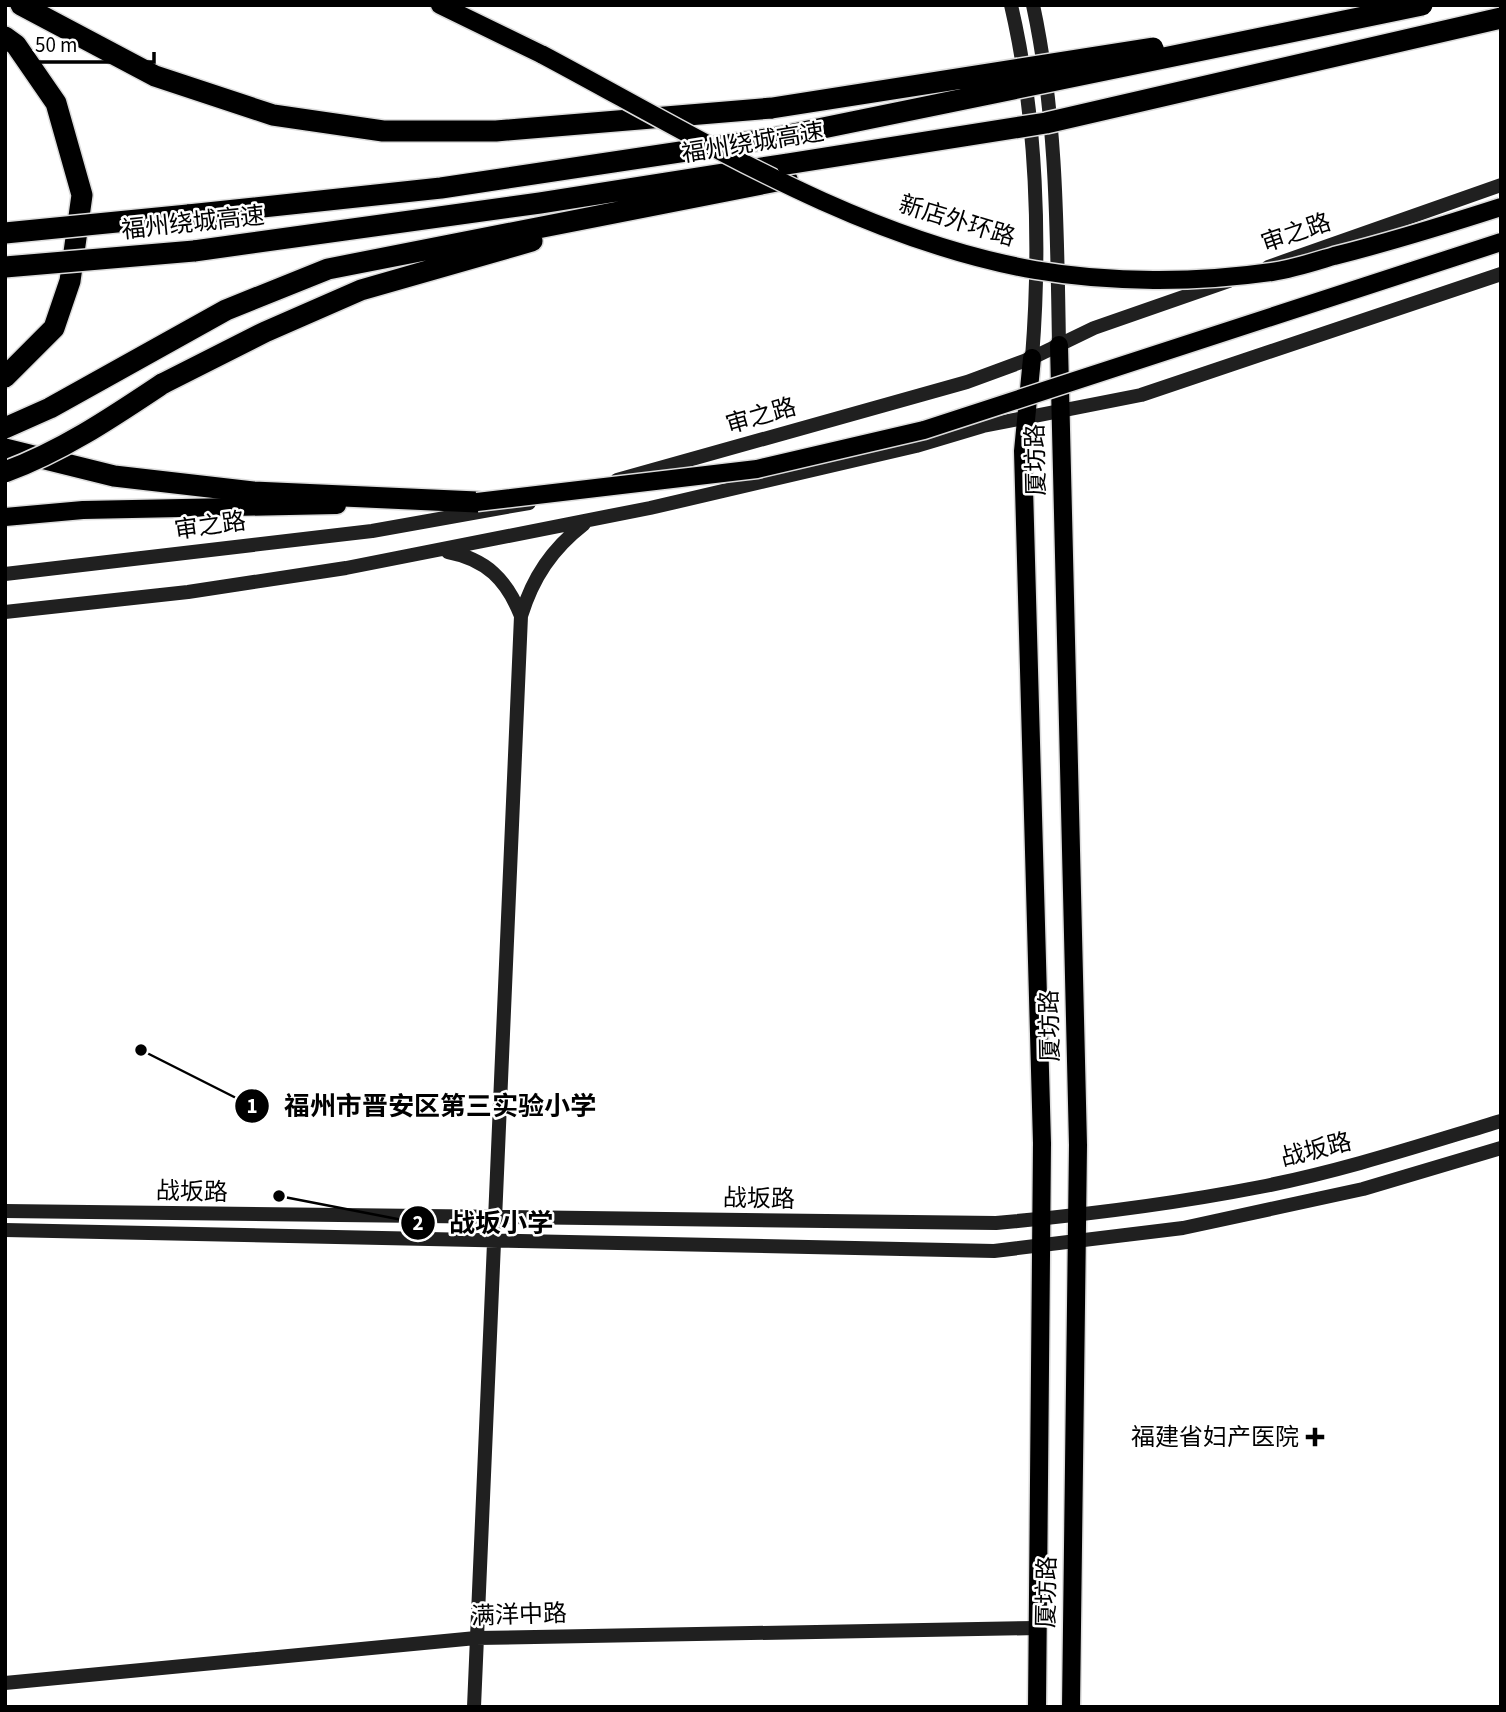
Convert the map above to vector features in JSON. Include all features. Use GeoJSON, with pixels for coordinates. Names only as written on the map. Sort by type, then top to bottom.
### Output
{"type":"FeatureCollection","features":[{"type":"Feature","properties":{"kind":"highway"},"geometry":{"type":"LineString","coordinates":[[22,5],[155,76],[274,115],[383,131],[496,131],[772,108],[1420,6]]}},
{"type":"Feature","properties":{"kind":"highway","name":"福州绕城高速"},"geometry":{"type":"LineString","coordinates":[[5,233],[441,188],[779,137],[1420,6]]}},
{"type":"Feature","properties":{"kind":"highway","name":"福州绕城高速"},"geometry":{"type":"LineString","coordinates":[[5,267],[194,251],[787,171],[1046,123],[1501,18]]}},
{"type":"Feature","properties":{"kind":"highway"},"geometry":{"type":"LineString","coordinates":[[5,37],[16,45],[56,103],[82,195],[70,281],[54,328],[5,377]]}},
{"type":"Feature","properties":{"kind":"highway"},"geometry":{"type":"LineString","coordinates":[[5,472],[40,459],[99,426],[162,384],[265,332],[362,290],[638,210],[787,171]]}},
{"type":"Feature","properties":{"kind":"highway"},"geometry":{"type":"LineString","coordinates":[[5,428],[50,408],[226,310],[328,269],[444,244],[638,210]]}},
{"type":"Feature","properties":{"kind":"highway"},"geometry":{"type":"LineString","coordinates":[[5,449],[114,476],[253,492],[477,502]]}},
{"type":"Feature","properties":{"kind":"main road","name":"新店外环路"},"geometry":{"type":"LineString","coordinates":[[440,5],[494,29],[739,160],[854,215],[943,246],[1035,270],[1147,280],[1274,272],[1404,238],[1501,207]]}},
{"type":"Feature","properties":{"kind":"main road"},"geometry":{"type":"LineString","coordinates":[[1010,5],[1022,62],[1036,220],[1037,296],[1032,358]]}},
{"type":"Feature","properties":{"kind":"main road"},"geometry":{"type":"LineString","coordinates":[[1033,5],[1044,58],[1052,159],[1059,345]]}},
{"type":"Feature","properties":{"kind":"main road","name":"审之路"},"geometry":{"type":"LineString","coordinates":[[5,574],[372,531],[527,504],[967,382],[1032,358],[1094,328],[1501,185]]}},
{"type":"Feature","properties":{"kind":"main road"},"geometry":{"type":"LineString","coordinates":[[5,517],[83,510],[477,502],[757,469],[924,430],[1501,242]]}},
{"type":"Feature","properties":{"kind":"main road"},"geometry":{"type":"LineString","coordinates":[[5,612],[188,592],[438,550],[589,520],[916,446],[1027,416],[1141,395],[1501,274]]}},
{"type":"Feature","properties":{"kind":"main road","name":"厦坊路"},"geometry":{"type":"LineString","coordinates":[[1059,345],[1078,1216],[1071,1707]]}},
{"type":"Feature","properties":{"kind":"main road","name":"厦坊路"},"geometry":{"type":"LineString","coordinates":[[1032,358],[1023,451],[1042,1219],[1037,1707]]}},
{"type":"Feature","properties":{"kind":"main road"},"geometry":{"type":"LineString","coordinates":[[474,1707],[521,616],[529,590],[541,568],[556,547],[589,520]]}},
{"type":"Feature","properties":{"kind":"main road"},"geometry":{"type":"LineString","coordinates":[[438,550],[464,555],[487,565],[508,589],[521,616]]}},
{"type":"Feature","properties":{"kind":"main road"},"geometry":{"type":"LineString","coordinates":[[5,620],[26,610]]}},
{"type":"Feature","properties":{"kind":"main road","name":"战坂路"},"geometry":{"type":"LineString","coordinates":[[5,1211],[964,1225],[1078,1216],[1274,1184],[1372,1160],[1501,1121]]}},
{"type":"Feature","properties":{"kind":"main road","name":"战坂路"},"geometry":{"type":"LineString","coordinates":[[5,1230],[962,1251],[1042,1247],[1183,1228],[1310,1201],[1408,1177],[1501,1148]]}},
{"type":"Feature","properties":{"kind":"main road","name":"满洋中路"},"geometry":{"type":"LineString","coordinates":[[5,1683],[476,1638],[1037,1628]]}},
{"type":"Feature","properties":{"kind":"place","name":"福州市晋安区第三实验小学"},"geometry":{"type":"Point","coordinates":[141,1050]}},
{"type":"Feature","properties":{"kind":"place","name":"战坂小学"},"geometry":{"type":"Point","coordinates":[279,1196]}},
{"type":"Feature","properties":{"kind":"place","name":"福建省妇产医院"},"geometry":{"type":"Point","coordinates":[1315,1437]}}]}
